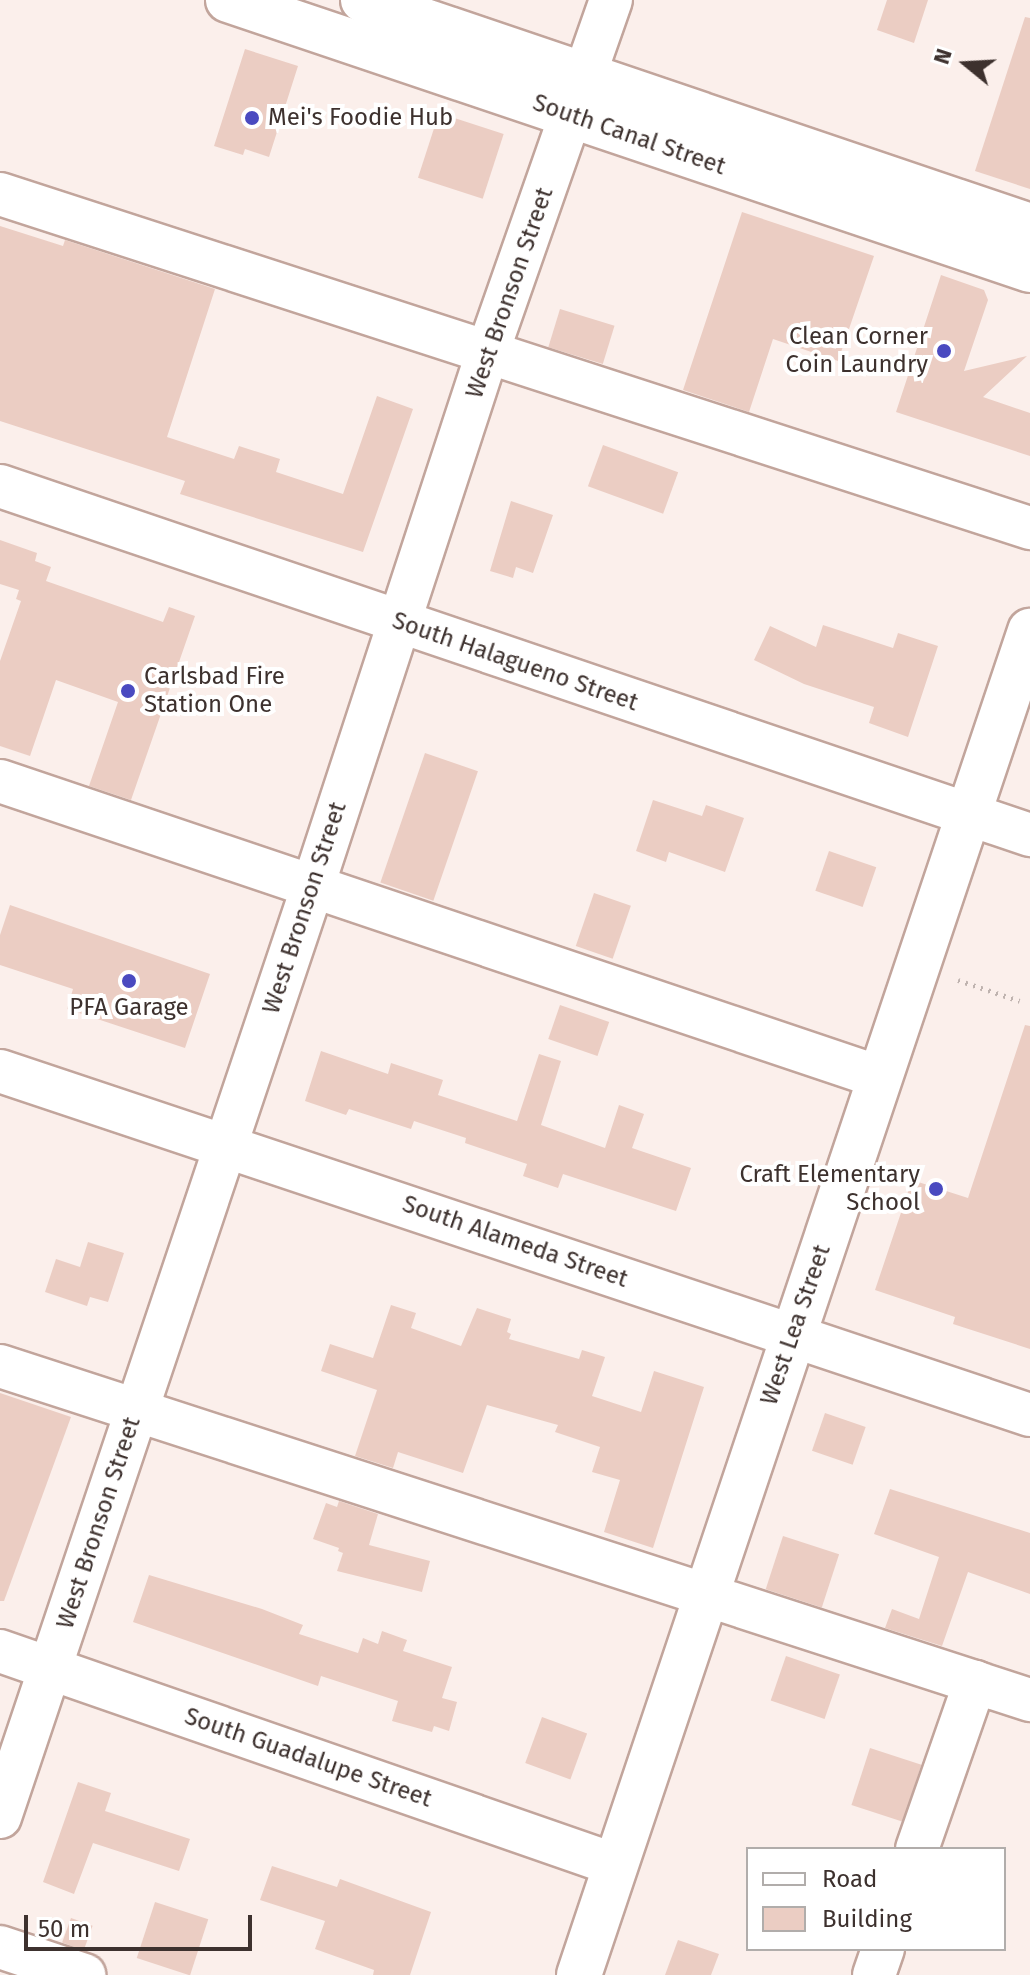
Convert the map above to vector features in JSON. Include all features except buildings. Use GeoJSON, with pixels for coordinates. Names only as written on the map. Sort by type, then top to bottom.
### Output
{"type":"FeatureCollection","features":[{"type":"Feature","properties":{"kind":"main road","name":"South Canal Street"},"geometry":{"type":"LineString","coordinates":[[228,0],[1030,270]]}},
{"type":"Feature","properties":{"kind":"main road","name":"South Canal Street"},"geometry":{"type":"LineString","coordinates":[[363,0],[1030,226]]}},
{"type":"Feature","properties":{"kind":"main road","name":"West Lea Street"},"geometry":{"type":"LineString","coordinates":[[579,1975],[1030,631]]}},
{"type":"Feature","properties":{"kind":"street","name":"West Bronson Street"},"geometry":{"type":"LineString","coordinates":[[0,1817],[313,886],[487,354],[573,116],[611,0]]}},
{"type":"Feature","properties":{"kind":"street"},"geometry":{"type":"LineString","coordinates":[[0,194],[1030,528]]}},
{"type":"Feature","properties":{"kind":"street","name":"South Halagueno Street"},"geometry":{"type":"LineString","coordinates":[[0,486],[1030,835]]}},
{"type":"Feature","properties":{"kind":"street"},"geometry":{"type":"LineString","coordinates":[[0,781],[879,1077]]}},
{"type":"Feature","properties":{"kind":"street","name":"South Alameda Street"},"geometry":{"type":"LineString","coordinates":[[0,1071],[227,1144],[1030,1415]]}},
{"type":"Feature","properties":{"kind":"street"},"geometry":{"type":"LineString","coordinates":[[0,1366],[136,1413],[1030,1700]]}},
{"type":"Feature","properties":{"kind":"street","name":"South Guadalupe Street"},"geometry":{"type":"LineString","coordinates":[[0,1651],[616,1865]]}},
{"type":"Feature","properties":{"kind":"street"},"geometry":{"type":"LineString","coordinates":[[918,1847],[975,1682]]}},
{"type":"Feature","properties":{"kind":"street"},"geometry":{"type":"LineString","coordinates":[[0,1947],[84,1975]]}},
{"type":"Feature","properties":{"kind":"street"},"geometry":{"type":"LineString","coordinates":[[874,1975],[882,1951]]}},
{"type":"Feature","properties":{"kind":"path"},"geometry":{"type":"LineString","coordinates":[[958,980],[1020,1001]]}},
{"type":"Feature","properties":{"kind":"place","name":"Mei's Foodie Hub"},"geometry":{"type":"Point","coordinates":[252,118]}},
{"type":"Feature","properties":{"kind":"place","name":"Clean Corner Coin Laundry"},"geometry":{"type":"Point","coordinates":[944,351]}},
{"type":"Feature","properties":{"kind":"place","name":"Carlsbad Fire Station One"},"geometry":{"type":"Point","coordinates":[128,691]}},
{"type":"Feature","properties":{"kind":"place","name":"PFA Garage"},"geometry":{"type":"Point","coordinates":[129,981]}},
{"type":"Feature","properties":{"kind":"place","name":"Craft Elementary School"},"geometry":{"type":"Point","coordinates":[936,1189]}}]}
